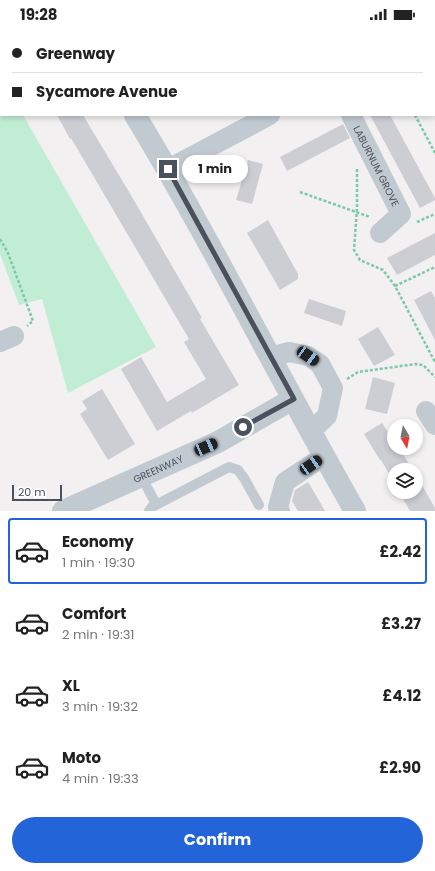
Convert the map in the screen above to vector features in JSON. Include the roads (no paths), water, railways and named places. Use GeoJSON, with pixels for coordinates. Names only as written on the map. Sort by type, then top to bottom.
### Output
{"type":"FeatureCollection","features":[{"type":"Feature","properties":{"kind":"street"},"geometry":{"type":"LineString","coordinates":[[136,116],[168,169],[355,511]]}},
{"type":"Feature","properties":{"kind":"street"},"geometry":{"type":"LineString","coordinates":[[168,169],[268,116]]}},
{"type":"Feature","properties":{"kind":"street","name":"LABURNUM GROVE"},"geometry":{"type":"LineString","coordinates":[[352,116],[401,214],[382,232]]}},
{"type":"Feature","properties":{"kind":"street"},"geometry":{"type":"LineString","coordinates":[[270,357],[289,352],[308,356],[320,364],[333,388],[327,416],[311,431]]}},
{"type":"Feature","properties":{"kind":"street","name":"GREENWAY"},"geometry":{"type":"LineString","coordinates":[[63,511],[218,442],[294,399]]}},
{"type":"Feature","properties":{"kind":"street"},"geometry":{"type":"LineString","coordinates":[[280,511],[278,507],[285,482],[324,456]]}},
{"type":"Feature","properties":{"kind":"lane"},"geometry":{"type":"LineString","coordinates":[[141,476],[153,508],[229,467],[238,470],[259,505]]}}]}
